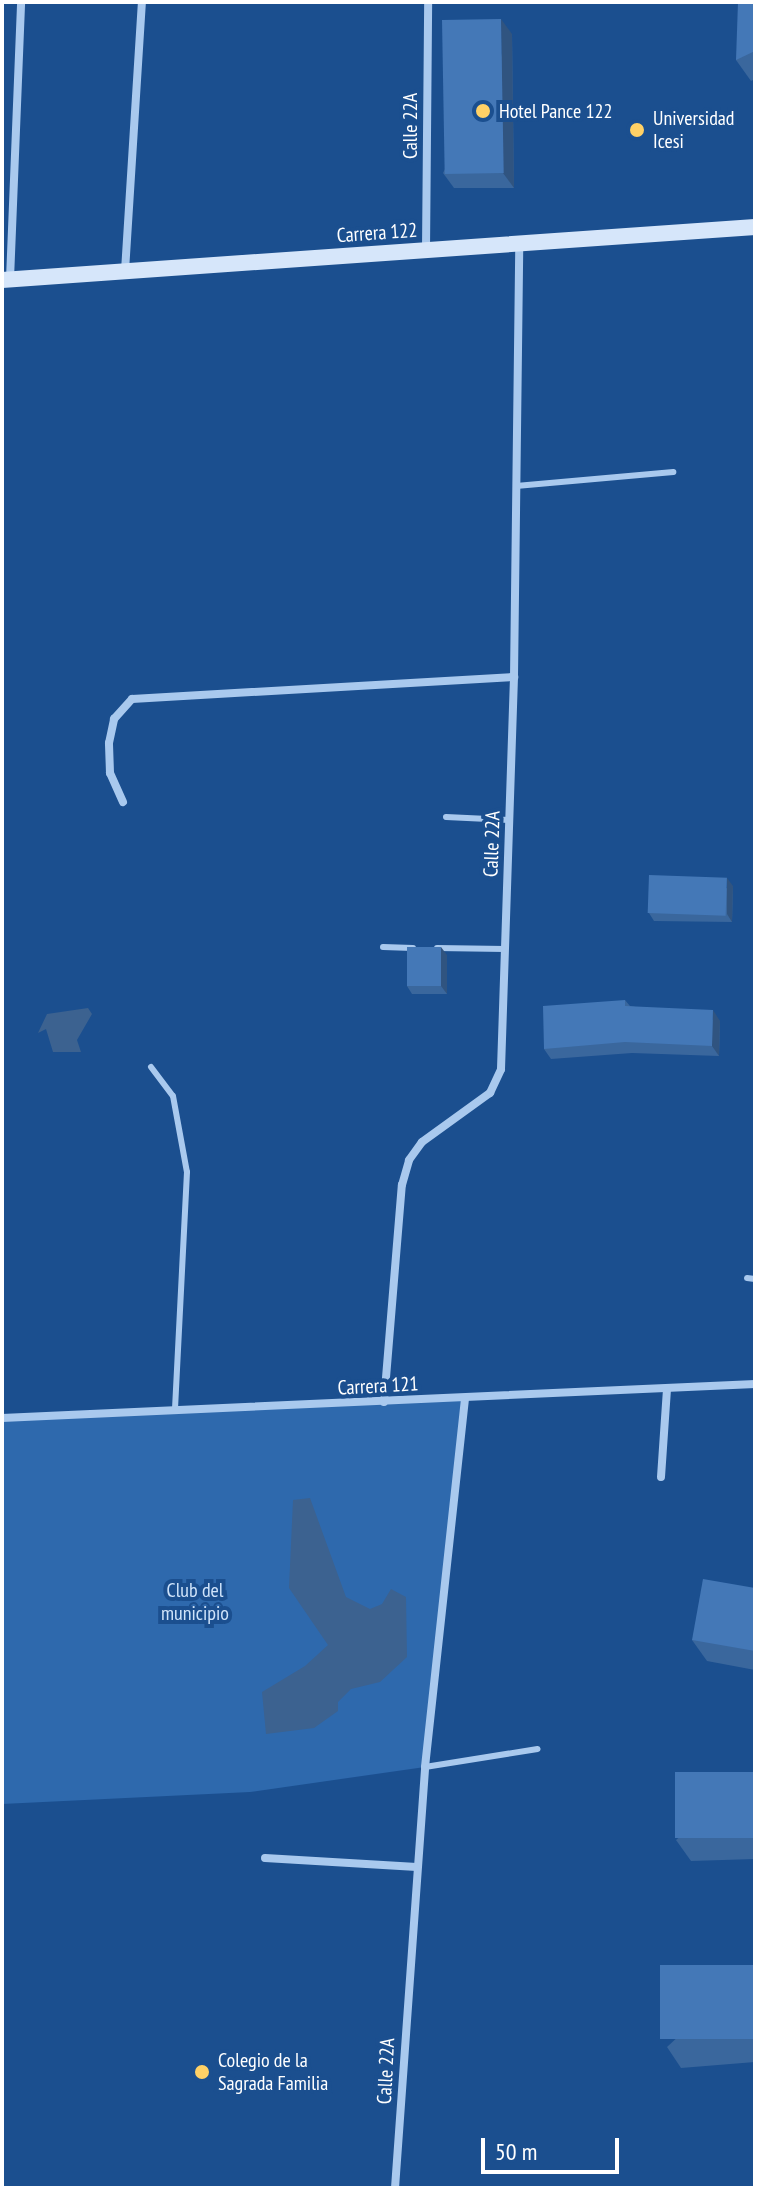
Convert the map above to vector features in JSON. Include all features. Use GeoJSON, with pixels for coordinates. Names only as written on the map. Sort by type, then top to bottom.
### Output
{"type":"FeatureCollection","features":[{"type":"Feature","properties":{"kind":"street"},"geometry":{"type":"LineString","coordinates":[[6,280],[21,2]]}},
{"type":"Feature","properties":{"kind":"street"},"geometry":{"type":"LineString","coordinates":[[125,271],[142,2]]}},
{"type":"Feature","properties":{"kind":"street","name":"Calle 22A"},"geometry":{"type":"LineString","coordinates":[[426,250],[428,2]]}},
{"type":"Feature","properties":{"kind":"street","name":"Carrera 122"},"geometry":{"type":"LineString","coordinates":[[6,280],[755,227]]}},
{"type":"Feature","properties":{"kind":"street","name":"Calle 22A"},"geometry":{"type":"LineString","coordinates":[[384,1402],[402,1185],[409,1160],[422,1142],[490,1093],[501,1069],[514,677],[519,243]]}},
{"type":"Feature","properties":{"kind":"street"},"geometry":{"type":"LineString","coordinates":[[123,802],[110,773],[109,743],[114,719],[132,699],[514,677]]}},
{"type":"Feature","properties":{"kind":"street","name":"Carrera 121"},"geometry":{"type":"LineString","coordinates":[[2,1418],[755,1384]]}},
{"type":"Feature","properties":{"kind":"street"},"geometry":{"type":"LineString","coordinates":[[661,1477],[667,1388]]}},
{"type":"Feature","properties":{"kind":"street","name":"Calle 22A"},"geometry":{"type":"LineString","coordinates":[[395,2188],[409,1955],[425,1767],[465,1398]]}},
{"type":"Feature","properties":{"kind":"street"},"geometry":{"type":"LineString","coordinates":[[265,1858],[417,1867]]}},
{"type":"Feature","properties":{"kind":"lane"},"geometry":{"type":"LineString","coordinates":[[516,486],[673,472]]}},
{"type":"Feature","properties":{"kind":"lane"},"geometry":{"type":"LineString","coordinates":[[446,817],[509,820]]}},
{"type":"Feature","properties":{"kind":"lane"},"geometry":{"type":"LineString","coordinates":[[383,947],[505,949]]}},
{"type":"Feature","properties":{"kind":"lane"},"geometry":{"type":"LineString","coordinates":[[151,1067],[173,1096],[187,1172],[175,1410]]}},
{"type":"Feature","properties":{"kind":"lane"},"geometry":{"type":"LineString","coordinates":[[425,1767],[538,1749]]}},
{"type":"Feature","properties":{"kind":"green space","name":"Club del municipio"},"geometry":{"type":"Polygon","coordinates":[[[465,1398],[425,1767],[250,1792],[2,1804],[2,1418],[465,1398]]]}},
{"type":"Feature","properties":{"kind":"shaded area"},"geometry":{"type":"Polygon","coordinates":[[[88,1008],[92,1014],[77,1040],[81,1052],[53,1052],[46,1029],[38,1033],[47,1014],[88,1008]]]}},
{"type":"Feature","properties":{"kind":"shaded area"},"geometry":{"type":"Polygon","coordinates":[[[310,1498],[346,1597],[370,1609],[382,1604],[391,1589],[406,1597],[407,1657],[380,1682],[351,1689],[338,1702],[338,1711],[314,1728],[266,1734],[262,1692],[305,1666],[328,1645],[289,1588],[293,1500],[310,1498]]]}},
{"type":"Feature","properties":{"kind":"building"},"geometry":{"type":"Polygon","coordinates":[[[738,2],[755,2],[755,51],[736,60],[738,2]]]}},
{"type":"Feature","properties":{"kind":"building","name":"Hotel Pance 122"},"geometry":{"type":"Polygon","coordinates":[[[501,19],[504,173],[445,174],[442,20],[501,19]]]}},
{"type":"Feature","properties":{"kind":"building"},"geometry":{"type":"Polygon","coordinates":[[[649,875],[727,878],[726,916],[648,913],[649,875]]]}},
{"type":"Feature","properties":{"kind":"building"},"geometry":{"type":"Polygon","coordinates":[[[407,947],[441,947],[441,986],[407,986],[407,947]]]}},
{"type":"Feature","properties":{"kind":"building"},"geometry":{"type":"Polygon","coordinates":[[[625,1000],[625,1006],[713,1010],[712,1046],[625,1042],[544,1049],[543,1006],[625,1000]]]}},
{"type":"Feature","properties":{"kind":"building"},"geometry":{"type":"Polygon","coordinates":[[[703,1579],[755,1588],[755,1651],[692,1640],[703,1579]]]}},
{"type":"Feature","properties":{"kind":"building"},"geometry":{"type":"Polygon","coordinates":[[[675,1772],[755,1772],[755,1838],[675,1838],[675,1772]]]}},
{"type":"Feature","properties":{"kind":"building"},"geometry":{"type":"Polygon","coordinates":[[[660,1965],[755,1965],[755,2039],[660,2039],[660,1965]]]}},
{"type":"Feature","properties":{"kind":"place","name":"Hotel Pance 122"},"geometry":{"type":"Point","coordinates":[483,111]}},
{"type":"Feature","properties":{"kind":"place","name":"Universidad Icesi"},"geometry":{"type":"Point","coordinates":[637,130]}},
{"type":"Feature","properties":{"kind":"place","name":"Colegio de la Sagrada Familia"},"geometry":{"type":"Point","coordinates":[202,2072]}}]}
